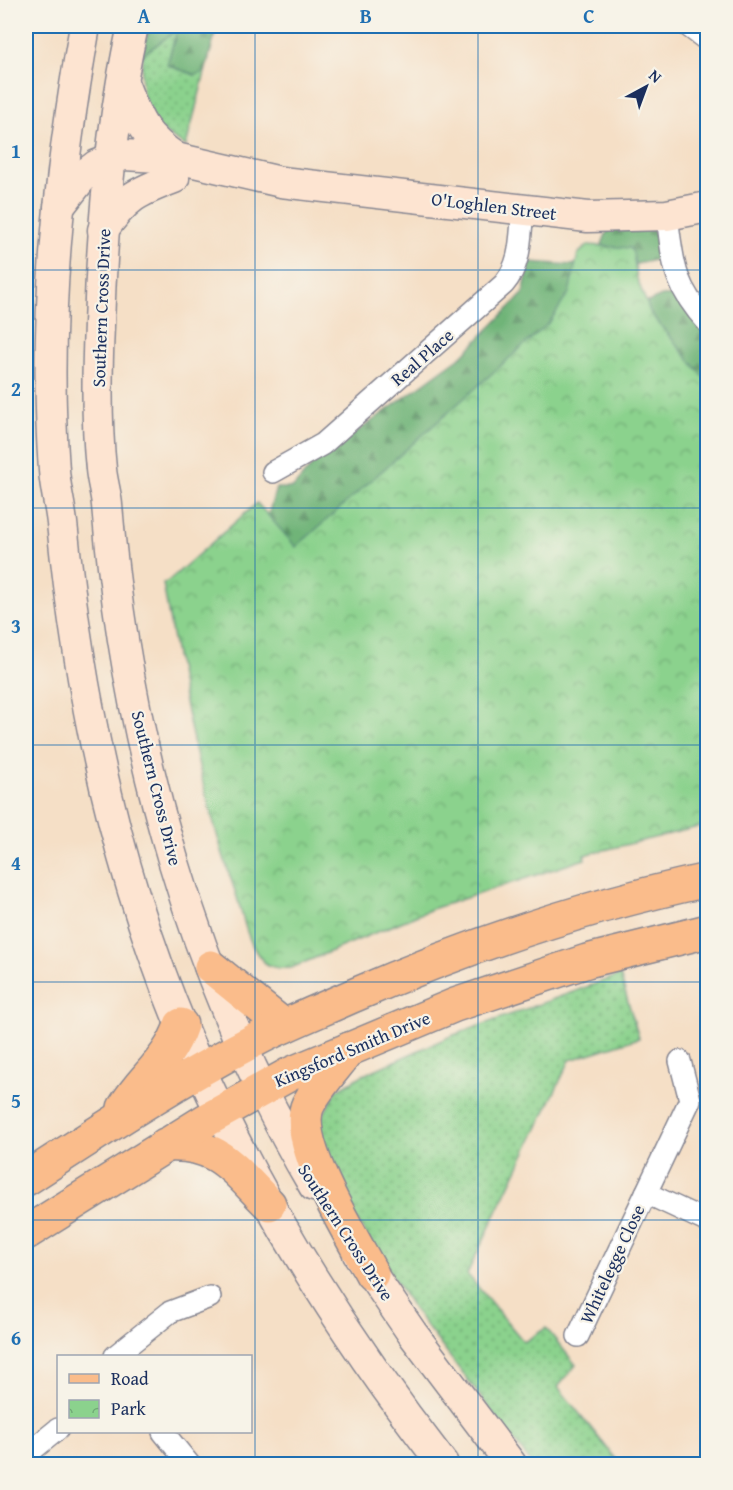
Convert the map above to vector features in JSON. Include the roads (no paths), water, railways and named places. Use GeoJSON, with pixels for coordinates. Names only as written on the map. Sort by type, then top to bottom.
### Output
{"type":"FeatureCollection","features":[{"type":"Feature","properties":{"kind":"main road"},"geometry":{"type":"LineString","coordinates":[[85,26],[74,83],[59,207],[54,279],[52,401],[54,471],[69,596],[90,717],[108,794],[131,878],[181,1025],[202,1071],[269,1204],[332,1308],[392,1399],[443,1464]]}},
{"type":"Feature","properties":{"kind":"main road","name":"Southern Cross Drive"},"geometry":{"type":"LineString","coordinates":[[133,26],[103,230],[98,349],[101,470],[123,641],[157,800],[174,861],[211,967],[242,1048],[262,1089],[312,1181],[372,1274],[511,1464]]}},
{"type":"Feature","properties":{"kind":"main road","name":"O'Loghlen Street"},"geometry":{"type":"LineString","coordinates":[[74,83],[78,122],[82,132],[97,151],[123,169],[175,168],[237,185],[280,182],[588,217],[667,214],[708,207]]}},
{"type":"Feature","properties":{"kind":"main road"},"geometry":{"type":"LineString","coordinates":[[103,230],[133,195],[175,168],[145,132],[123,83]]}},
{"type":"Feature","properties":{"kind":"main road"},"geometry":{"type":"LineString","coordinates":[[59,207],[84,175],[97,165],[112,160]]}},
{"type":"Feature","properties":{"kind":"main road"},"geometry":{"type":"LineString","coordinates":[[26,1179],[117,1120],[284,1026],[417,968],[478,945],[597,908],[708,880]]}},
{"type":"Feature","properties":{"kind":"main road","name":"Kingsford Smith Drive"},"geometry":{"type":"LineString","coordinates":[[26,1233],[222,1111],[262,1089],[350,1048],[455,1005],[587,961],[708,931]]}},
{"type":"Feature","properties":{"kind":"main road"},"geometry":{"type":"LineString","coordinates":[[211,967],[284,1026]]}},
{"type":"Feature","properties":{"kind":"main road"},"geometry":{"type":"LineString","coordinates":[[117,1120],[134,1091],[166,1057],[181,1025]]}},
{"type":"Feature","properties":{"kind":"main road"},"geometry":{"type":"LineString","coordinates":[[350,1048],[307,1107],[306,1134],[313,1162],[372,1274]]}},
{"type":"Feature","properties":{"kind":"main road"},"geometry":{"type":"LineString","coordinates":[[165,1145],[186,1143],[208,1150],[228,1164],[269,1204]]}},
{"type":"Feature","properties":{"kind":"street"},"geometry":{"type":"LineString","coordinates":[[688,26],[708,41]]}},
{"type":"Feature","properties":{"kind":"street","name":"Real Place"},"geometry":{"type":"LineString","coordinates":[[273,472],[323,444],[504,284],[514,273],[518,258],[523,210]]}},
{"type":"Feature","properties":{"kind":"street"},"geometry":{"type":"LineString","coordinates":[[667,214],[673,264],[680,287],[708,323]]}},
{"type":"Feature","properties":{"kind":"street","name":"Whitelegge Close"},"geometry":{"type":"LineString","coordinates":[[578,1336],[690,1100],[680,1061]]}},
{"type":"Feature","properties":{"kind":"street","name":"Whitelegge Close"},"geometry":{"type":"LineString","coordinates":[[646,1193],[708,1222]]}},
{"type":"Feature","properties":{"kind":"street"},"geometry":{"type":"LineString","coordinates":[[116,1355],[170,1312],[210,1297]]}},
{"type":"Feature","properties":{"kind":"street"},"geometry":{"type":"LineString","coordinates":[[26,1455],[57,1430]]}},
{"type":"Feature","properties":{"kind":"street"},"geometry":{"type":"LineString","coordinates":[[165,1433],[189,1464]]}}]}
